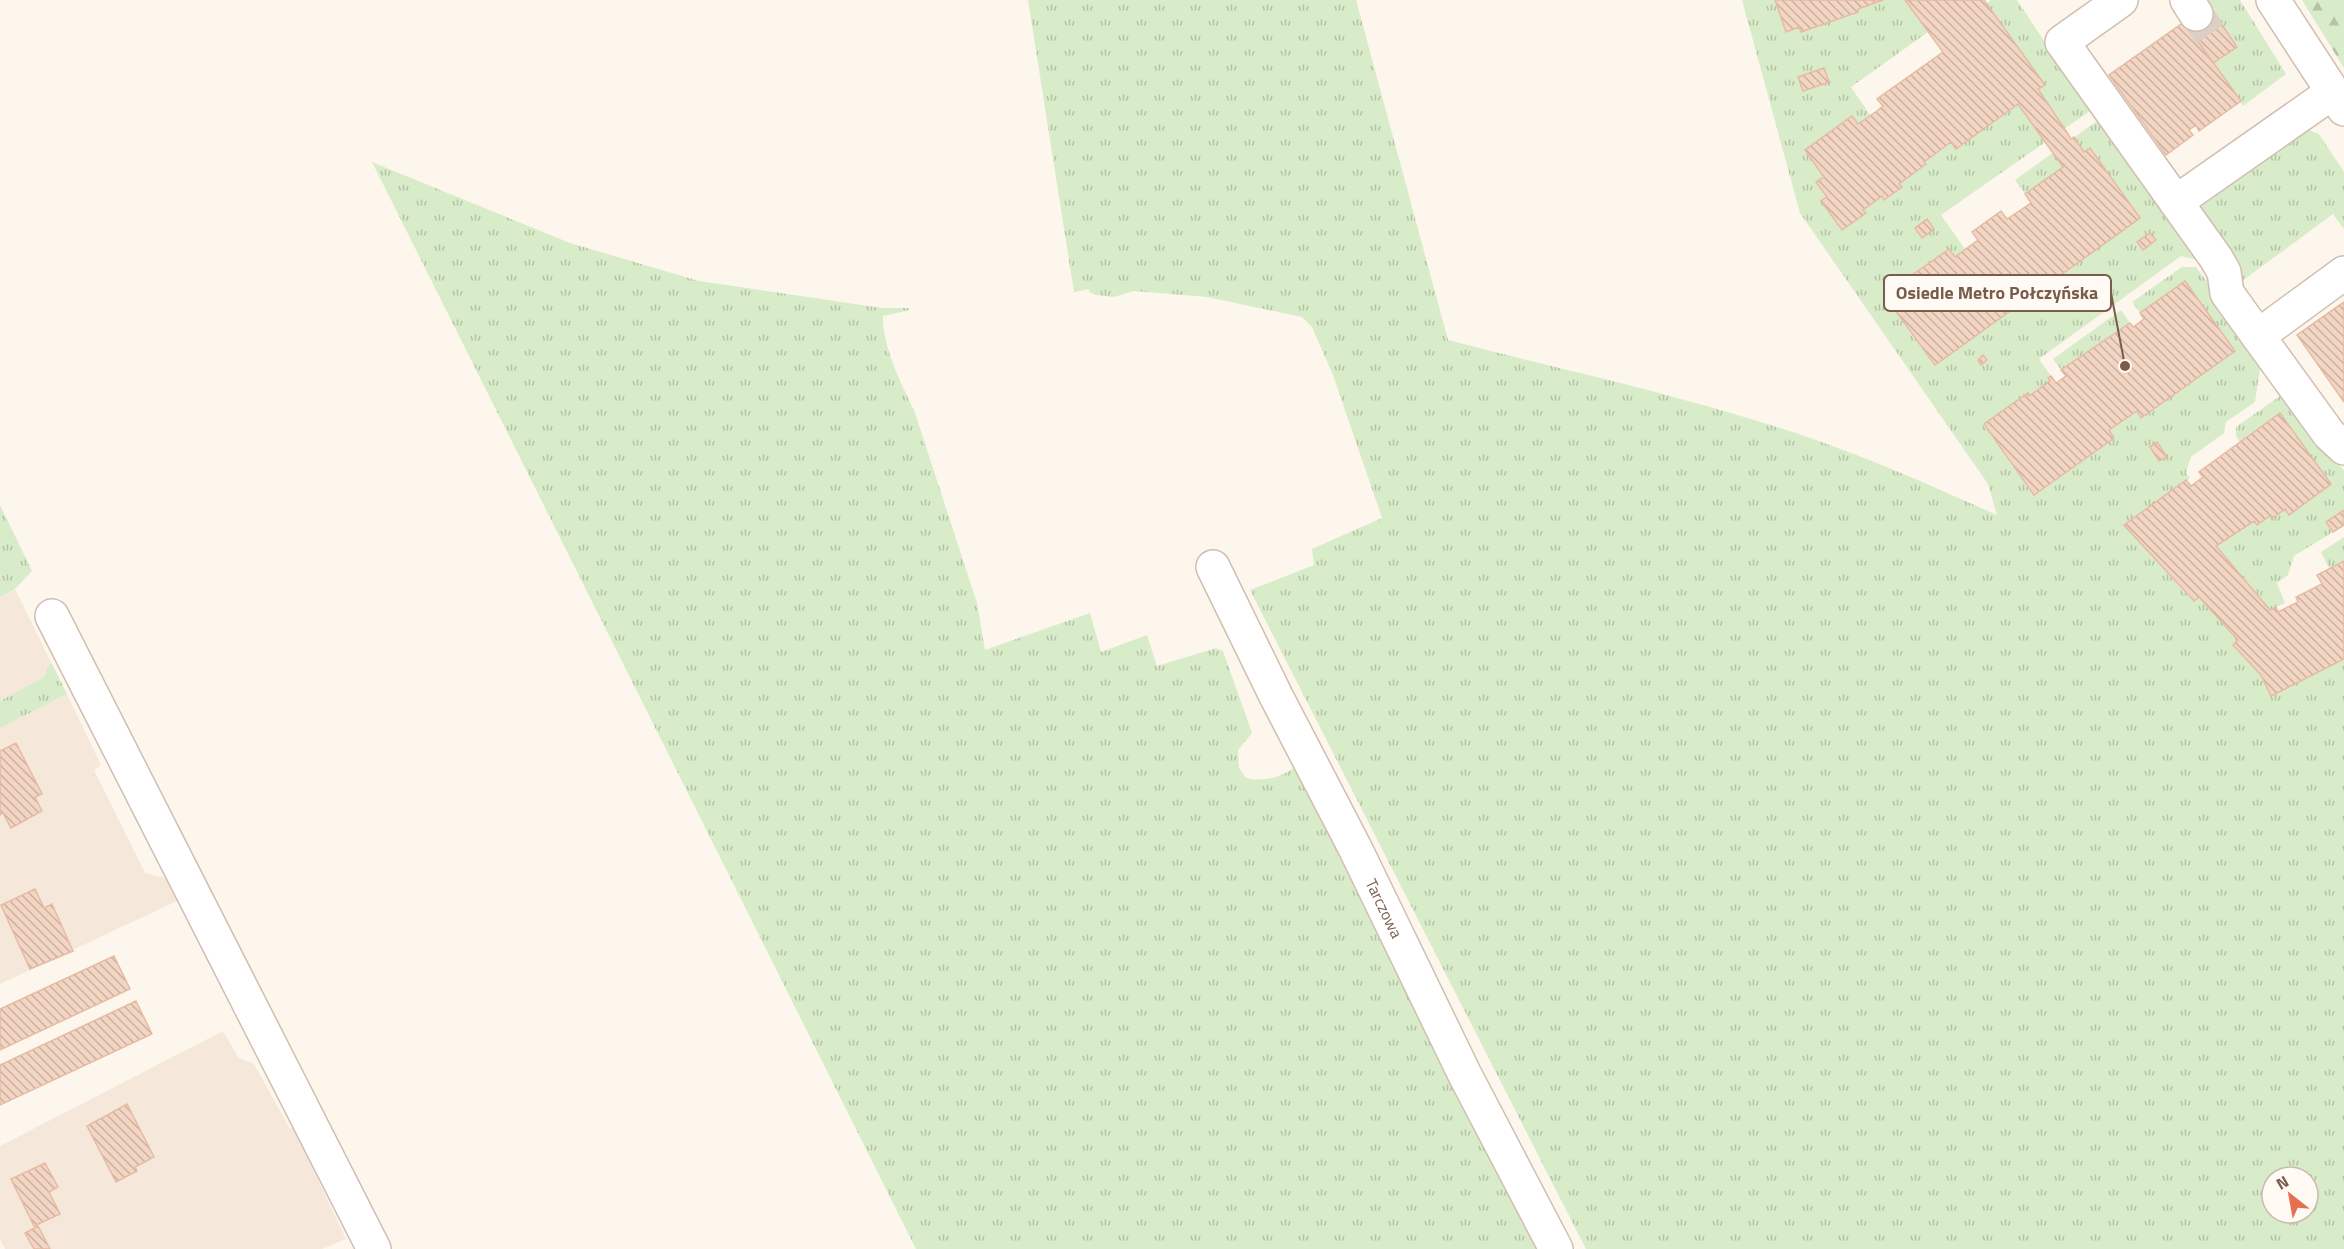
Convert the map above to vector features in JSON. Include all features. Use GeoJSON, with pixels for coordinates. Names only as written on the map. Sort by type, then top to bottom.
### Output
{"type":"FeatureCollection","features":[{"type":"Feature","properties":{"kind":"street"},"geometry":{"type":"LineString","coordinates":[[2121,0],[2062,42],[2216,258],[2224,272],[2227,293],[2330,434],[2344,448]]}},
{"type":"Feature","properties":{"kind":"street"},"geometry":{"type":"LineString","coordinates":[[2176,202],[2339,100],[2273,0]]}},
{"type":"Feature","properties":{"kind":"street"},"geometry":{"type":"LineString","coordinates":[[2258,336],[2344,273]]}},
{"type":"Feature","properties":{"kind":"street","name":"Tarczowa"},"geometry":{"type":"LineString","coordinates":[[1213,567],[1276,696],[1355,848],[1464,1073],[1556,1249]]}},
{"type":"Feature","properties":{"kind":"street"},"geometry":{"type":"LineString","coordinates":[[52,616],[374,1249]]}},
{"type":"Feature","properties":{"kind":"shaded area"},"geometry":{"type":"Polygon","coordinates":[[[15,589],[51,662],[45,677],[0,701],[0,597],[15,589]]]}},
{"type":"Feature","properties":{"kind":"shaded area"},"geometry":{"type":"Polygon","coordinates":[[[67,694],[101,765],[94,770],[145,873],[165,878],[177,901],[0,984],[0,728],[67,694]]]}},
{"type":"Feature","properties":{"kind":"shaded area"},"geometry":{"type":"Polygon","coordinates":[[[223,1031],[238,1057],[254,1064],[290,1129],[293,1127],[346,1239],[322,1249],[5,1249],[0,1239],[0,1146],[223,1031]]]}},
{"type":"Feature","properties":{"kind":"green space"},"geometry":{"type":"Polygon","coordinates":[[[1028,0],[1356,0],[1448,340],[1752,419],[1869,460],[1997,515],[1988,484],[1800,213],[1742,0],[1775,0],[1786,31],[1799,27],[1801,32],[1858,12],[1858,9],[1883,0],[1905,0],[1928,32],[1851,87],[1870,115],[1858,124],[1852,116],[1805,150],[1824,177],[1816,182],[1827,197],[1821,201],[1842,230],[1865,213],[1863,210],[1882,196],[1885,200],[1902,187],[1899,184],[1951,142],[1957,148],[2044,85],[1986,4],[1991,0],[2017,0],[2090,111],[1941,215],[1965,249],[1955,257],[1948,249],[1884,295],[1935,365],[2023,301],[2019,295],[2046,275],[2140,218],[2090,148],[2025,194],[2015,180],[2097,121],[2187,246],[2202,261],[2181,256],[2039,359],[2051,376],[2048,378],[2050,381],[2029,396],[2027,393],[1984,425],[2035,495],[2114,438],[2109,430],[2137,411],[2141,417],[2235,351],[2185,281],[2140,313],[2132,302],[2182,267],[2196,267],[2265,359],[2261,361],[2255,402],[2226,422],[2224,433],[2191,457],[2186,473],[2190,478],[2124,525],[2193,601],[2199,597],[2238,640],[2233,645],[2261,675],[2271,696],[2344,659],[2344,1249],[1586,1249],[1250,590],[1314,565],[1312,549],[1382,518],[1333,375],[1312,327],[1302,317],[1207,297],[1134,291],[1114,297],[1096,295],[1089,292],[1089,289],[1074,292],[1028,0]]]}},
{"type":"Feature","properties":{"kind":"green space"},"geometry":{"type":"Polygon","coordinates":[[[2205,0],[2240,0],[2286,74],[2243,106],[2213,63],[2237,47],[2205,0]]]}},
{"type":"Feature","properties":{"kind":"green space"},"geometry":{"type":"Polygon","coordinates":[[[2302,0],[2344,0],[2344,68],[2302,0]]]}},
{"type":"Feature","properties":{"kind":"green space"},"geometry":{"type":"Polygon","coordinates":[[[2306,129],[2319,134],[2344,172],[2344,229],[2333,214],[2238,284],[2196,210],[2306,129]]]}},
{"type":"Feature","properties":{"kind":"green space"},"geometry":{"type":"Polygon","coordinates":[[[372,162],[570,243],[699,281],[882,308],[908,308],[910,310],[883,316],[886,339],[893,364],[914,410],[977,603],[985,650],[1090,613],[1101,652],[1147,635],[1157,666],[1216,648],[1223,651],[1252,733],[1238,750],[1239,768],[1246,778],[1259,780],[1278,776],[1295,767],[1539,1249],[916,1249],[372,162]]]}},
{"type":"Feature","properties":{"kind":"green space"},"geometry":{"type":"Polygon","coordinates":[[[2121,310],[2130,323],[2061,370],[2053,359],[2121,310]]]}},
{"type":"Feature","properties":{"kind":"green space"},"geometry":{"type":"Polygon","coordinates":[[[2287,391],[2344,471],[2344,510],[2326,522],[2333,532],[2294,556],[2288,575],[2277,583],[2285,603],[2270,610],[2216,546],[2254,521],[2258,525],[2271,515],[2273,518],[2285,509],[2289,515],[2331,484],[2280,413],[2240,442],[2236,436],[2236,427],[2287,391]]]}},
{"type":"Feature","properties":{"kind":"green space"},"geometry":{"type":"Polygon","coordinates":[[[0,505],[32,571],[15,589],[0,597],[0,505]]]}},
{"type":"Feature","properties":{"kind":"green space"},"geometry":{"type":"Polygon","coordinates":[[[2344,537],[2344,561],[2329,568],[2321,552],[2344,537]]]}},
{"type":"Feature","properties":{"kind":"green space"},"geometry":{"type":"Polygon","coordinates":[[[51,662],[67,694],[0,728],[0,701],[44,677],[51,662]]]}},
{"type":"Feature","properties":{"kind":"building"},"geometry":{"type":"Polygon","coordinates":[[[1775,0],[1883,0],[1858,9],[1858,12],[1801,32],[1799,27],[1786,32],[1775,0]]]}},
{"type":"Feature","properties":{"kind":"building"},"geometry":{"type":"Polygon","coordinates":[[[1905,0],[1984,0],[2045,85],[2038,89],[2071,139],[2074,137],[2084,152],[2090,148],[2140,218],[2051,282],[2046,275],[2019,295],[2024,301],[1935,365],[1884,295],[1949,249],[1955,257],[1978,240],[1972,232],[2001,211],[2007,219],[2031,203],[2025,194],[2063,167],[2018,104],[1956,149],[1951,142],[1899,184],[1902,187],[1884,200],[1882,196],[1863,210],[1866,213],[1842,230],[1821,201],[1827,197],[1816,182],[1824,177],[1805,150],[1852,116],[1858,124],[1877,111],[1883,106],[1877,99],[1943,52],[1905,0]]]}},
{"type":"Feature","properties":{"kind":"building"},"geometry":{"type":"Polygon","coordinates":[[[2209,5],[2237,47],[2213,63],[2184,22],[2209,5]]]}},
{"type":"Feature","properties":{"kind":"building"},"geometry":{"type":"Polygon","coordinates":[[[2184,22],[2241,101],[2199,131],[2196,125],[2189,130],[2193,135],[2166,155],[2109,75],[2184,22]]]}},
{"type":"Feature","properties":{"kind":"building"},"geometry":{"type":"Polygon","coordinates":[[[1824,68],[1829,82],[1803,91],[1798,77],[1824,68]]]}},
{"type":"Feature","properties":{"kind":"building"},"geometry":{"type":"Polygon","coordinates":[[[1927,219],[1934,229],[1922,238],[1915,228],[1927,219]]]}},
{"type":"Feature","properties":{"kind":"building"},"geometry":{"type":"Polygon","coordinates":[[[2150,233],[2156,240],[2143,250],[2137,242],[2150,233]]]}},
{"type":"Feature","properties":{"kind":"building"},"geometry":{"type":"Polygon","coordinates":[[[2185,281],[2235,351],[2141,418],[2137,411],[2109,430],[2114,438],[2034,495],[1984,424],[2028,393],[2029,396],[2050,381],[2048,378],[2051,376],[2056,383],[2066,376],[2061,370],[2130,323],[2133,327],[2144,319],[2140,313],[2185,281]]]}},
{"type":"Feature","properties":{"kind":"building"},"geometry":{"type":"Polygon","coordinates":[[[2344,302],[2344,402],[2297,335],[2344,302]]]}},
{"type":"Feature","properties":{"kind":"building"},"geometry":{"type":"Polygon","coordinates":[[[1983,355],[1987,360],[1981,365],[1978,360],[1983,355]]]}},
{"type":"Feature","properties":{"kind":"building"},"geometry":{"type":"Polygon","coordinates":[[[2280,413],[2331,484],[2289,515],[2285,509],[2273,518],[2271,515],[2257,525],[2254,521],[2216,546],[2270,610],[2276,607],[2278,612],[2298,602],[2296,597],[2322,584],[2317,575],[2344,561],[2344,659],[2271,696],[2261,675],[2233,645],[2238,640],[2199,597],[2194,601],[2124,525],[2186,480],[2191,486],[2203,477],[2199,472],[2280,413]]]}},
{"type":"Feature","properties":{"kind":"building"},"geometry":{"type":"Polygon","coordinates":[[[2157,442],[2167,457],[2159,461],[2150,447],[2157,442]]]}},
{"type":"Feature","properties":{"kind":"building"},"geometry":{"type":"Polygon","coordinates":[[[2344,510],[2344,525],[2333,532],[2326,522],[2344,510]]]}},
{"type":"Feature","properties":{"kind":"building"},"geometry":{"type":"Polygon","coordinates":[[[16,743],[42,794],[35,797],[42,811],[11,828],[3,813],[0,815],[0,751],[16,743]]]}},
{"type":"Feature","properties":{"kind":"building"},"geometry":{"type":"Polygon","coordinates":[[[35,889],[44,908],[52,904],[73,951],[30,969],[1,905],[35,889]]]}},
{"type":"Feature","properties":{"kind":"building"},"geometry":{"type":"Polygon","coordinates":[[[114,956],[130,989],[0,1050],[0,1009],[114,956]]]}},
{"type":"Feature","properties":{"kind":"building"},"geometry":{"type":"Polygon","coordinates":[[[136,1001],[152,1034],[0,1105],[0,1065],[136,1001]]]}},
{"type":"Feature","properties":{"kind":"building"},"geometry":{"type":"Polygon","coordinates":[[[127,1104],[154,1157],[135,1167],[137,1171],[116,1182],[87,1126],[127,1104]]]}},
{"type":"Feature","properties":{"kind":"building"},"geometry":{"type":"Polygon","coordinates":[[[45,1163],[58,1187],[49,1192],[60,1214],[34,1226],[11,1179],[45,1163]]]}},
{"type":"Feature","properties":{"kind":"building"},"geometry":{"type":"Polygon","coordinates":[[[38,1226],[50,1249],[34,1249],[25,1233],[38,1226]]]}},
{"type":"Feature","properties":{"kind":"tunnel"},"geometry":{"type":"LineString","coordinates":[[2196,14],[2210,34]]}},
{"type":"Feature","properties":{"kind":"place","name":"Osiedle Metro Połczyńska"},"geometry":{"type":"Point","coordinates":[2125,366]}}]}
